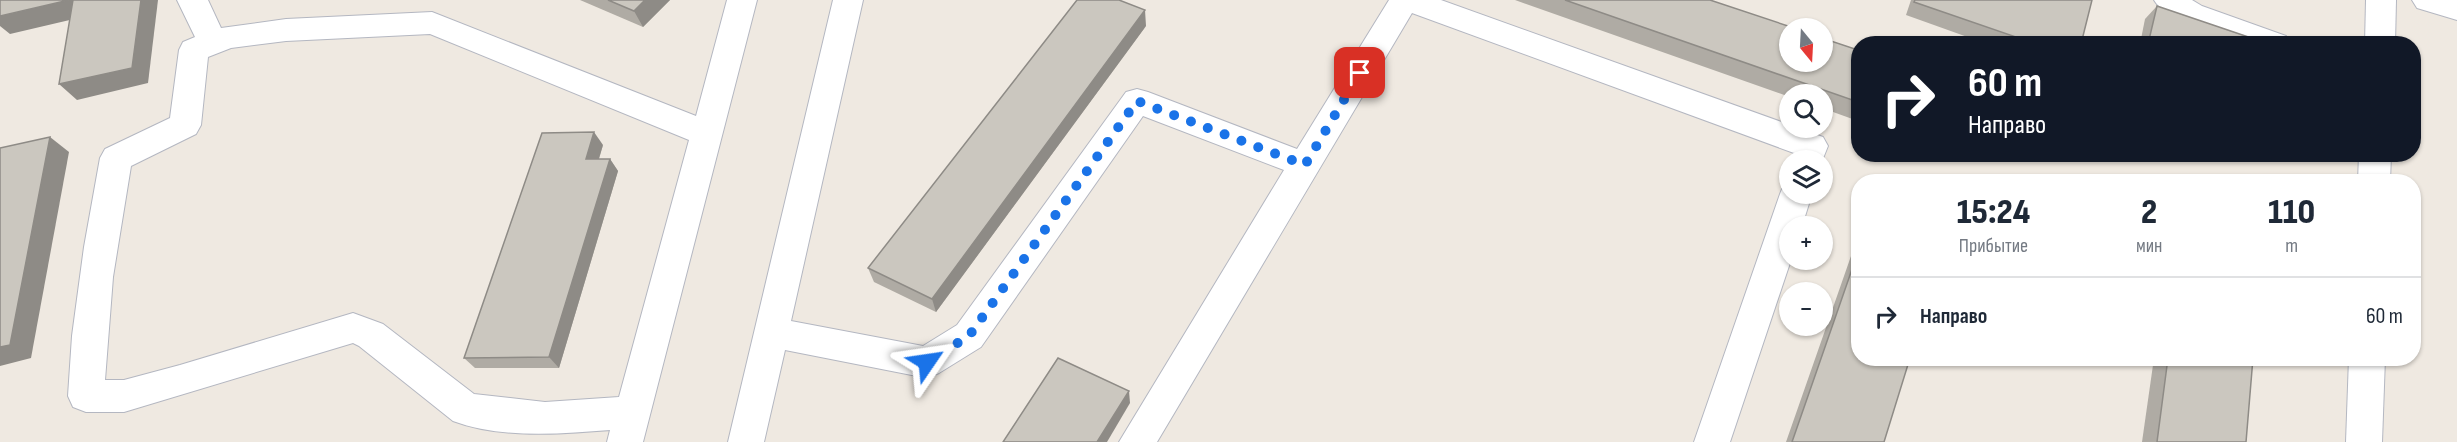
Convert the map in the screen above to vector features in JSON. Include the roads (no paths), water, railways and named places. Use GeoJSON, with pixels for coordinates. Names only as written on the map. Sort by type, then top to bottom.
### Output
{"type":"FeatureCollection","features":[{"type":"Feature","properties":{"kind":"street"},"geometry":{"type":"LineString","coordinates":[[192,0],[212,43]]}},
{"type":"Feature","properties":{"kind":"street"},"geometry":{"type":"LineString","coordinates":[[706,133],[432,23],[286,30],[228,37],[194,50],[185,125],[116,158],[97,276],[88,353],[86,396],[124,396],[353,328],[371,335],[466,409],[629,427],[741,0]]}},
{"type":"Feature","properties":{"kind":"street"},"geometry":{"type":"LineString","coordinates":[[746,442],[848,0]]}},
{"type":"Feature","properties":{"kind":"street"},"geometry":{"type":"LineString","coordinates":[[1137,442],[1406,0],[1812,147],[1811,150]]}},
{"type":"Feature","properties":{"kind":"street"},"geometry":{"type":"LineString","coordinates":[[2169,0],[2191,14],[2253,36]]}},
{"type":"Feature","properties":{"kind":"street"},"geometry":{"type":"LineString","coordinates":[[2380,36],[2381,0]]}},
{"type":"Feature","properties":{"kind":"street"},"geometry":{"type":"LineString","coordinates":[[2427,0],[2457,9]]}},
{"type":"Feature","properties":{"kind":"street"},"geometry":{"type":"LineString","coordinates":[[771,332],[927,362],[969,336],[1137,101],[1305,165]]}},
{"type":"Feature","properties":{"kind":"street"},"geometry":{"type":"LineString","coordinates":[[1712,442],[1793,204]]}},
{"type":"Feature","properties":{"kind":"street"},"geometry":{"type":"LineString","coordinates":[[2364,442],[2367,366]]}}]}
